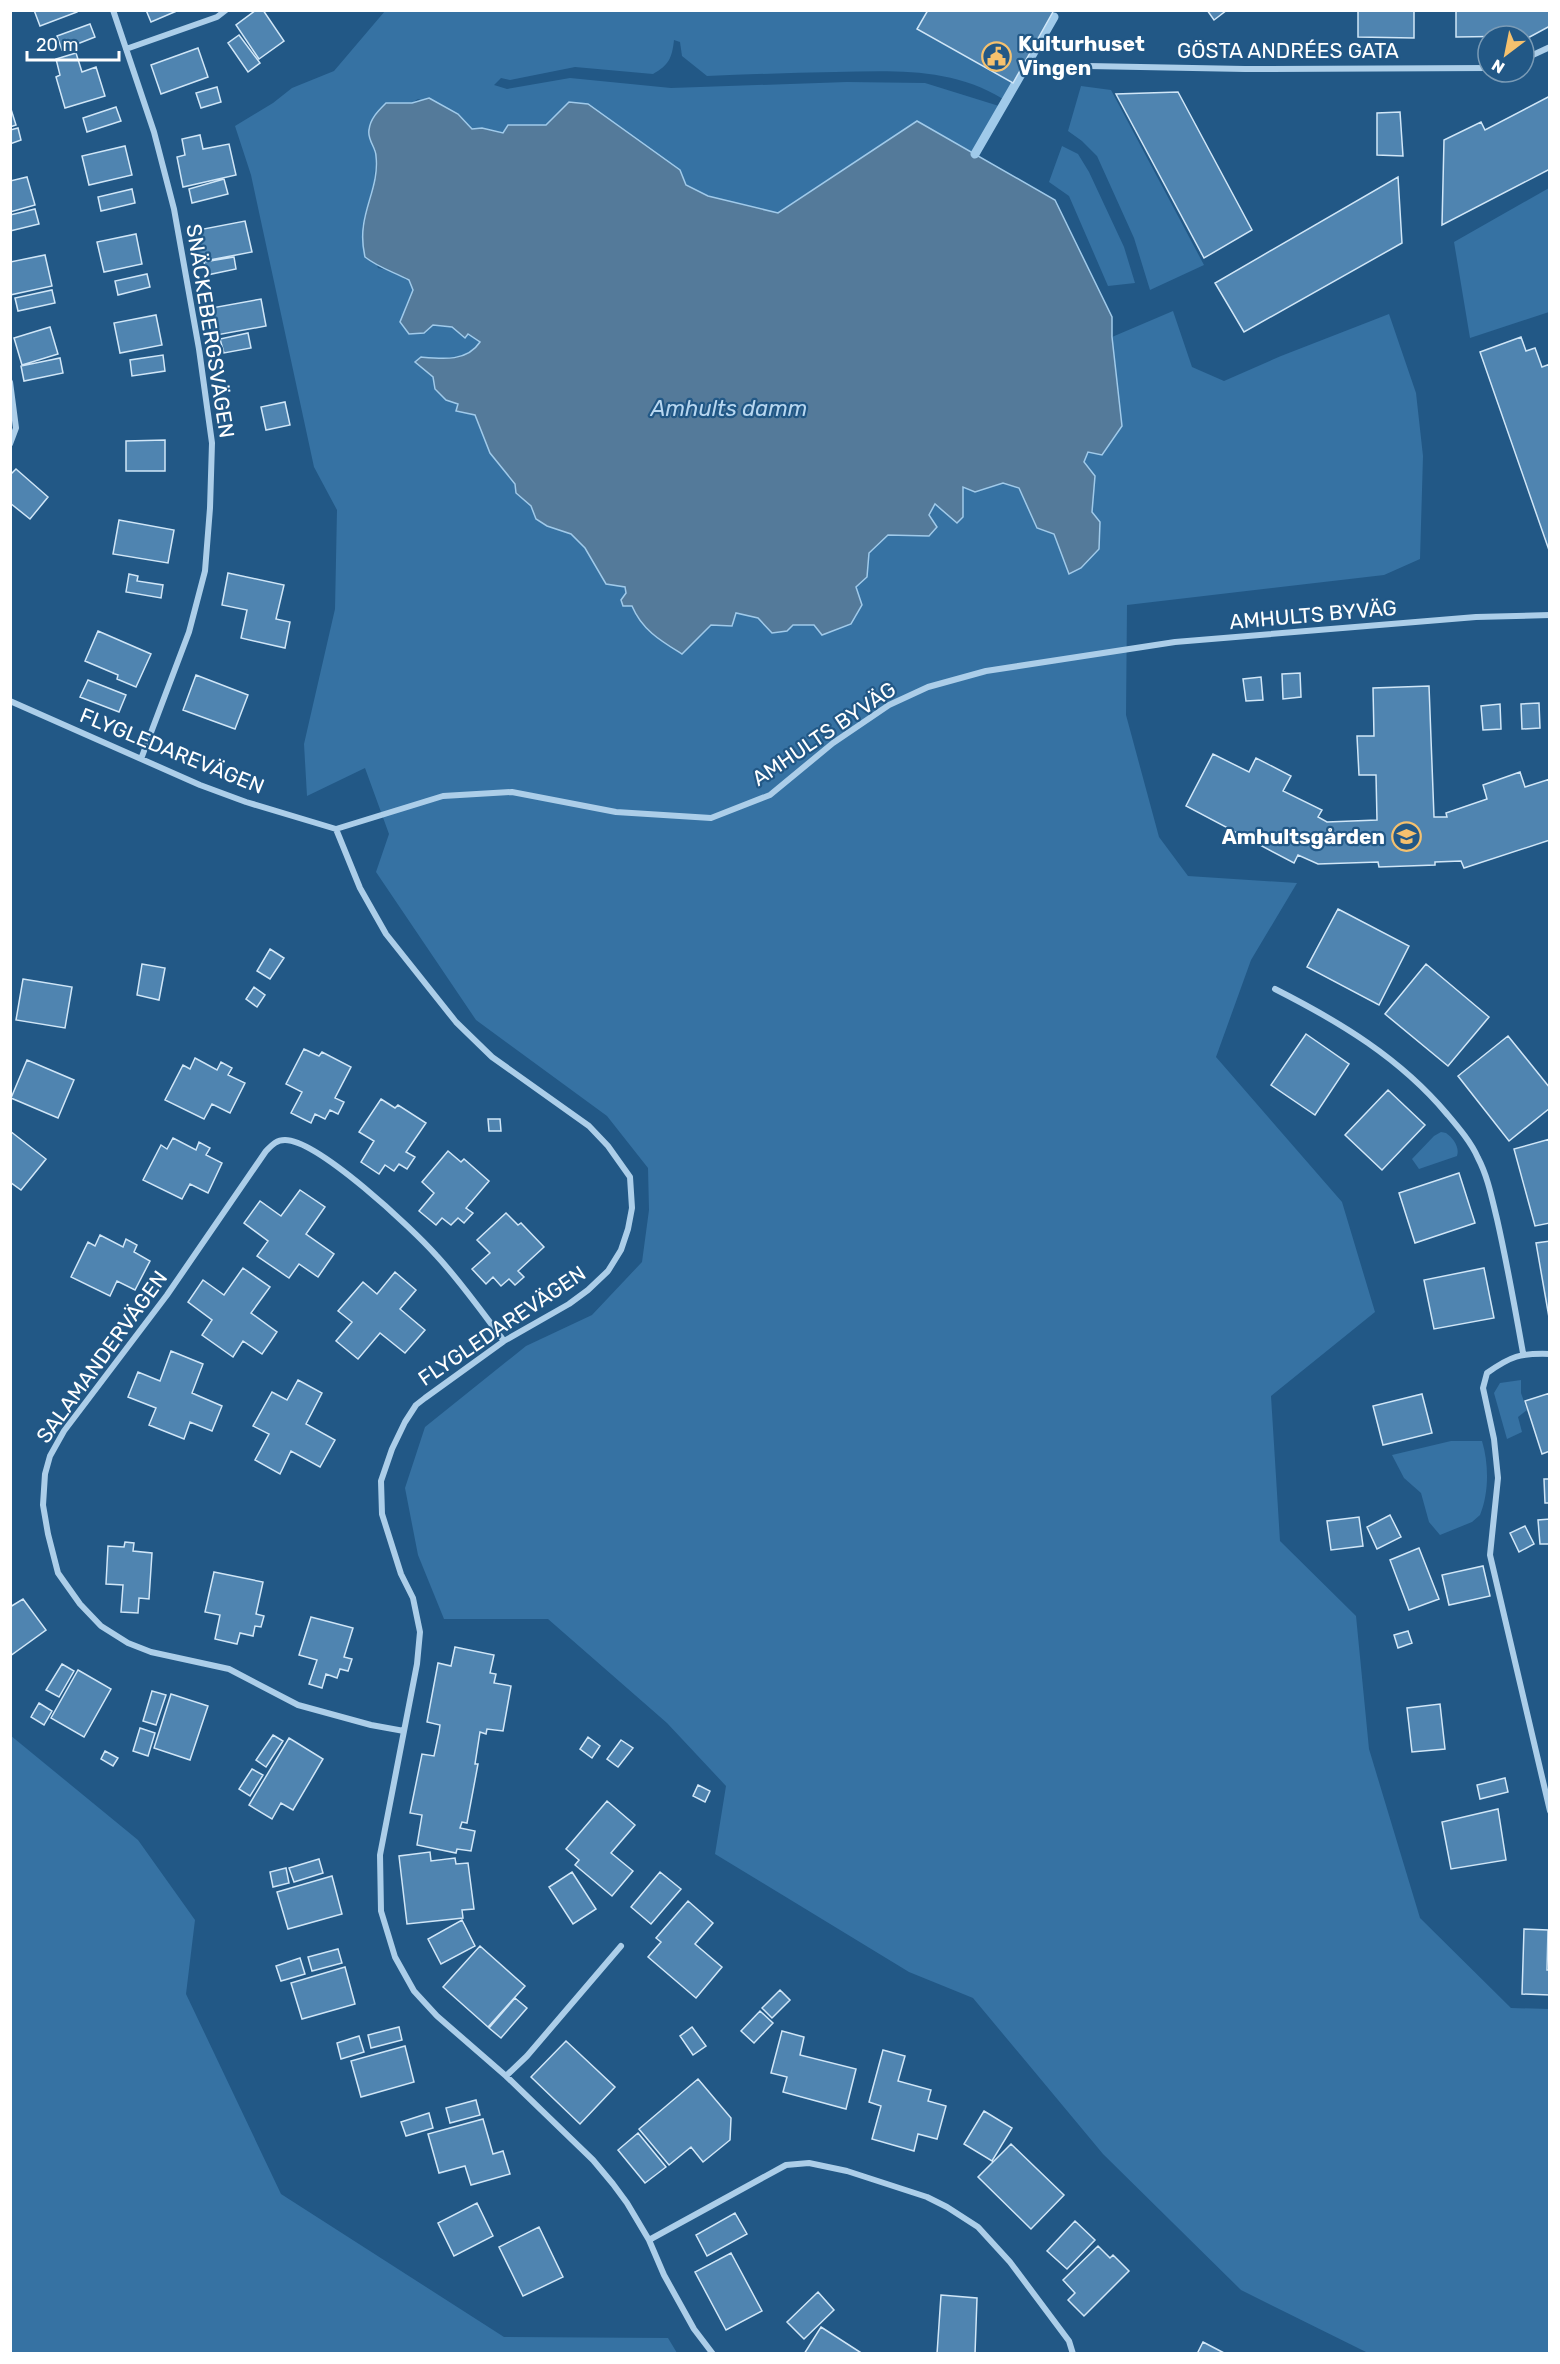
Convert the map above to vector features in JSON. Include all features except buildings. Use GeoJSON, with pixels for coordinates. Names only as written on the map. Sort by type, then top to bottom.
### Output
{"type":"FeatureCollection","features":[{"type":"Feature","properties":{"kind":"street","name":"SNÄCKEBERGSVÄGEN"},"geometry":{"type":"LineString","coordinates":[[112,10],[154,132],[174,209],[199,349],[212,443],[205,571],[189,632],[141,759]]}},
{"type":"Feature","properties":{"kind":"street"},"geometry":{"type":"LineString","coordinates":[[126,49],[217,17],[226,10]]}},
{"type":"Feature","properties":{"kind":"street"},"geometry":{"type":"LineString","coordinates":[[1536,53],[1550,47]]}},
{"type":"Feature","properties":{"kind":"street","name":"GÖSTA ANDRÉES GATA"},"geometry":{"type":"LineString","coordinates":[[1088,66],[1245,69],[1476,68]]}},
{"type":"Feature","properties":{"kind":"street"},"geometry":{"type":"LineString","coordinates":[[10,382],[16,428],[10,444]]}},
{"type":"Feature","properties":{"kind":"street","name":"AMHULTS BYVÄG"},"geometry":{"type":"LineString","coordinates":[[336,829],[443,796],[512,792],[616,812],[711,818],[770,795],[832,743],[889,705],[928,687],[986,671],[1187,641],[1476,617],[1550,615]]}},
{"type":"Feature","properties":{"kind":"street","name":"FLYGLEDAREVÄGEN"},"geometry":{"type":"LineString","coordinates":[[10,701],[246,802],[336,829],[360,888],[386,934],[456,1022],[492,1057],[589,1126],[608,1146],[630,1177],[632,1208],[628,1229],[621,1250],[608,1271],[570,1304],[504,1341],[416,1405],[392,1449],[381,1481],[382,1514],[401,1574],[413,1598],[420,1632],[417,1664],[380,1855],[381,1911],[395,1957],[414,1991],[437,2016],[506,2076],[593,2160],[627,2203],[649,2240],[664,2275],[694,2329],[713,2354]]}},
{"type":"Feature","properties":{"kind":"street"},"geometry":{"type":"LineString","coordinates":[[1275,989],[1349,1029],[1387,1055],[1430,1094],[1457,1126],[1478,1157],[1490,1189],[1523,1353]]}},
{"type":"Feature","properties":{"kind":"street","name":"SALAMANDERVÄGEN"},"geometry":{"type":"LineString","coordinates":[[404,1731],[371,1725],[298,1705],[229,1669],[151,1652],[128,1643],[100,1626],[80,1604],[58,1573],[43,1505],[45,1474],[50,1456],[64,1431],[167,1295],[266,1151],[276,1142],[286,1140],[298,1143],[326,1159],[385,1206],[436,1254],[504,1341]]}},
{"type":"Feature","properties":{"kind":"street"},"geometry":{"type":"LineString","coordinates":[[1550,1354],[1523,1353],[1502,1363],[1487,1373],[1483,1388],[1494,1439],[1498,1478],[1490,1555],[1550,1811]]}},
{"type":"Feature","properties":{"kind":"street"},"geometry":{"type":"LineString","coordinates":[[506,2076],[527,2056],[621,1946]]}},
{"type":"Feature","properties":{"kind":"street"},"geometry":{"type":"LineString","coordinates":[[649,2240],[786,2165],[809,2163],[848,2171],[927,2197],[978,2226],[1010,2262],[1069,2341],[1073,2354]]}},
{"type":"Feature","properties":{"kind":"shaded area"},"geometry":{"type":"Polygon","coordinates":[[[385,11],[928,11],[1013,83],[1003,99],[963,81],[921,73],[857,72],[707,76],[682,56],[680,42],[674,40],[669,60],[653,74],[575,67],[510,80],[501,78],[494,85],[507,89],[570,78],[671,88],[847,82],[925,83],[999,106],[972,152],[917,121],[778,213],[708,196],[686,185],[680,170],[569,102],[546,125],[508,125],[503,133],[482,128],[472,129],[458,114],[418,99],[412,103],[386,104],[368,132],[376,156],[374,181],[362,227],[378,268],[392,271],[409,280],[413,289],[405,308],[433,325],[452,327],[465,338],[468,334],[480,342],[461,356],[421,357],[415,362],[433,377],[435,389],[446,400],[458,404],[475,415],[490,453],[515,484],[516,493],[531,506],[536,519],[547,526],[571,534],[585,548],[606,584],[625,587],[636,616],[711,625],[736,613],[792,625],[814,625],[822,635],[855,587],[867,577],[869,553],[888,535],[929,536],[929,515],[936,503],[956,523],[963,517],[963,486],[975,491],[1003,482],[1019,488],[1037,528],[1054,533],[1070,574],[1081,568],[1092,512],[1095,476],[1084,462],[1088,452],[1122,426],[1112,337],[1173,311],[1192,367],[1224,381],[1389,314],[1416,393],[1423,456],[1420,559],[1384,575],[1127,605],[1126,715],[1159,837],[1188,876],[1297,883],[1251,960],[1216,1057],[1342,1202],[1375,1312],[1271,1396],[1280,1541],[1356,1616],[1369,1749],[1420,1918],[1511,2008],[1549,2009],[1549,2353],[1368,2353],[1241,2290],[1103,2154],[973,1998],[909,1972],[715,1854],[726,1786],[667,1723],[548,1619],[444,1619],[418,1555],[405,1488],[425,1427],[526,1346],[592,1315],[642,1262],[649,1210],[648,1168],[607,1116],[476,1020],[376,872],[389,834],[365,768],[307,796],[304,744],[335,609],[337,510],[314,467],[251,175],[235,126],[273,103],[292,88],[334,71],[385,11]]]}},
{"type":"Feature","properties":{"kind":"shaded area"},"geometry":{"type":"Polygon","coordinates":[[[1081,86],[1111,90],[1204,265],[1150,290],[1134,238],[1097,156],[1068,131],[1081,86]]]}},
{"type":"Feature","properties":{"kind":"shaded area"},"geometry":{"type":"Polygon","coordinates":[[[1062,146],[1078,154],[1089,172],[1124,247],[1135,283],[1108,286],[1069,196],[1049,182],[1062,146]]]}},
{"type":"Feature","properties":{"kind":"shaded area"},"geometry":{"type":"Polygon","coordinates":[[[1549,188],[1549,312],[1470,338],[1454,242],[1549,188]]]}},
{"type":"Feature","properties":{"kind":"shaded area"},"geometry":{"type":"Polygon","coordinates":[[[1441,1132],[1446,1133],[1457,1146],[1457,1156],[1419,1169],[1412,1159],[1434,1136],[1441,1132]]]}},
{"type":"Feature","properties":{"kind":"shaded area"},"geometry":{"type":"Polygon","coordinates":[[[1521,1380],[1521,1393],[1527,1410],[1518,1417],[1522,1432],[1507,1439],[1494,1393],[1500,1383],[1521,1380]]]}},
{"type":"Feature","properties":{"kind":"shaded area"},"geometry":{"type":"Polygon","coordinates":[[[1451,1441],[1482,1441],[1487,1469],[1486,1488],[1480,1515],[1472,1522],[1440,1535],[1429,1522],[1421,1493],[1404,1478],[1392,1455],[1451,1441]]]}},
{"type":"Feature","properties":{"kind":"shaded area"},"geometry":{"type":"Polygon","coordinates":[[[10,1735],[138,1840],[195,1920],[186,1994],[281,2194],[504,2337],[668,2338],[677,2353],[11,2353],[10,1735]]]}},
{"type":"Feature","properties":{"kind":"water","name":"Amhults damm"},"geometry":{"type":"Polygon","coordinates":[[[429,98],[458,114],[472,129],[482,128],[503,133],[508,125],[546,125],[569,102],[588,104],[680,170],[686,185],[708,196],[778,213],[917,121],[1055,200],[1112,317],[1112,337],[1122,426],[1102,455],[1088,452],[1084,462],[1095,476],[1092,512],[1100,522],[1099,549],[1081,568],[1069,574],[1054,534],[1037,528],[1019,488],[1003,483],[975,492],[963,487],[963,517],[957,523],[935,504],[929,515],[937,527],[929,536],[888,535],[869,553],[867,577],[856,587],[862,605],[851,624],[822,635],[814,625],[793,625],[787,631],[772,633],[758,618],[736,613],[732,626],[711,625],[682,654],[667,644],[641,622],[632,606],[623,606],[621,600],[626,593],[625,587],[606,584],[585,548],[571,534],[547,526],[536,519],[531,506],[516,493],[515,484],[490,453],[475,415],[456,411],[458,404],[446,400],[435,389],[433,377],[415,362],[421,357],[454,358],[461,356],[475,348],[480,342],[468,334],[465,338],[452,327],[433,325],[424,333],[409,334],[400,322],[413,290],[409,280],[365,257],[363,229],[376,169],[376,153],[369,133],[371,122],[386,103],[412,103],[429,98]]]}},
{"type":"Feature","properties":{"kind":"waterway"},"geometry":{"type":"LineString","coordinates":[[975,154],[1054,17]]}},
{"type":"Feature","properties":{"kind":"place","name":"Kulturhuset Vingen"},"geometry":{"type":"Point","coordinates":[997,56]}},
{"type":"Feature","properties":{"kind":"place","name":"Amhultsgården"},"geometry":{"type":"Point","coordinates":[1406,837]}}]}
